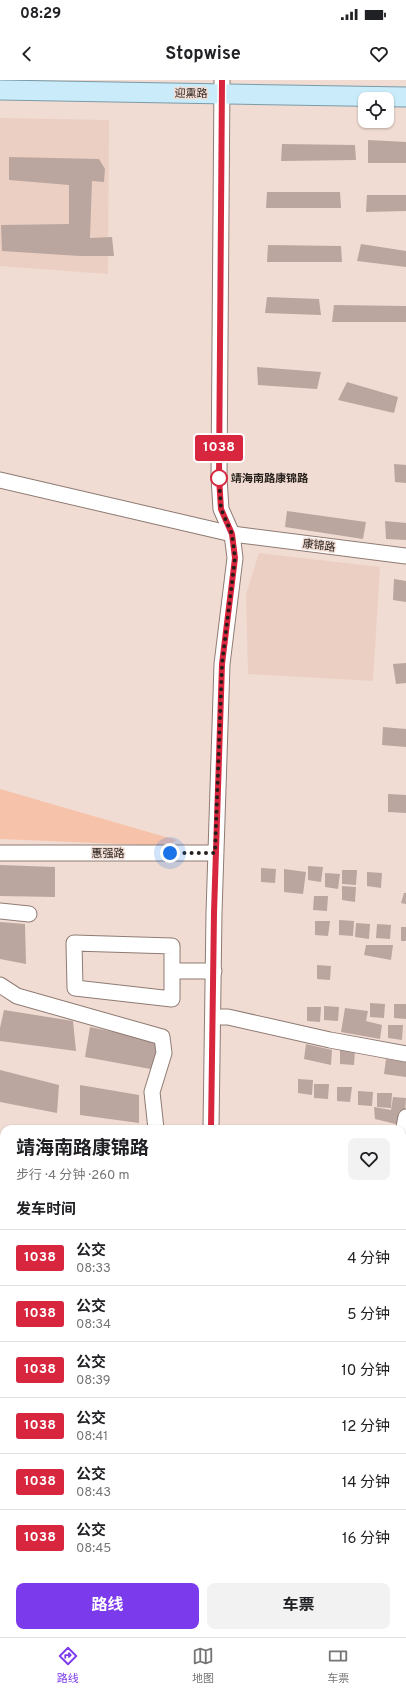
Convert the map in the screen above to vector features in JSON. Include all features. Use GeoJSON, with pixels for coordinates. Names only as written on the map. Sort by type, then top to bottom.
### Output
{"type":"FeatureCollection","features":[{"type":"Feature","properties":{"kind":"main road","name":"迎熏路"},"geometry":{"type":"LineString","coordinates":[[0,90],[406,97]]}},
{"type":"Feature","properties":{"kind":"main road","name":"迎熏路"},"geometry":{"type":"LineString","coordinates":[[0,101],[222,93],[358,108]]}},
{"type":"Feature","properties":{"kind":"main road"},"geometry":{"type":"LineString","coordinates":[[394,109],[406,110]]}},
{"type":"Feature","properties":{"kind":"street"},"geometry":{"type":"LineString","coordinates":[[211,1125],[216,820],[222,664],[235,558],[232,534],[221,509],[219,478],[222,93]]}},
{"type":"Feature","properties":{"kind":"street","name":"康锦路"},"geometry":{"type":"LineString","coordinates":[[0,480],[232,534],[406,556]]}},
{"type":"Feature","properties":{"kind":"street","name":"惠强路"},"geometry":{"type":"LineString","coordinates":[[0,853],[216,846]]}},
{"type":"Feature","properties":{"kind":"street"},"geometry":{"type":"LineString","coordinates":[[0,911],[29,914]]}},
{"type":"Feature","properties":{"kind":"street"},"geometry":{"type":"LineString","coordinates":[[74,943],[172,946],[172,971],[172,999],[75,988],[74,943]]}},
{"type":"Feature","properties":{"kind":"street"},"geometry":{"type":"LineString","coordinates":[[172,971],[214,971]]}},
{"type":"Feature","properties":{"kind":"street"},"geometry":{"type":"LineString","coordinates":[[0,985],[17,996],[162,1037],[164,1053],[152,1092],[156,1125]]}},
{"type":"Feature","properties":{"kind":"street"},"geometry":{"type":"LineString","coordinates":[[213,1017],[228,1017],[330,1040],[406,1054]]}},
{"type":"Feature","properties":{"kind":"shaded area"},"geometry":{"type":"Polygon","coordinates":[[[0,118],[109,120],[108,274],[0,266],[0,118]]]}},
{"type":"Feature","properties":{"kind":"shaded area"},"geometry":{"type":"Polygon","coordinates":[[[259,553],[380,567],[373,681],[248,674],[246,594],[259,553]]]}},
{"type":"Feature","properties":{"kind":"shaded area"},"geometry":{"type":"Polygon","coordinates":[[[0,789],[176,840],[169,846],[0,839],[0,789]]]}},
{"type":"Feature","properties":{"kind":"building"},"geometry":{"type":"Polygon","coordinates":[[[368,140],[406,142],[406,163],[368,163],[368,140]]]}},
{"type":"Feature","properties":{"kind":"building"},"geometry":{"type":"Polygon","coordinates":[[[282,144],[355,145],[356,160],[281,161],[282,144]]]}},
{"type":"Feature","properties":{"kind":"building"},"geometry":{"type":"Polygon","coordinates":[[[9,157],[99,159],[105,169],[104,182],[92,181],[90,238],[112,237],[114,256],[80,256],[2,251],[1,225],[69,224],[69,185],[9,180],[9,157]]]}},
{"type":"Feature","properties":{"kind":"building"},"geometry":{"type":"Polygon","coordinates":[[[267,192],[340,192],[341,208],[266,208],[267,192]]]}},
{"type":"Feature","properties":{"kind":"building"},"geometry":{"type":"Polygon","coordinates":[[[367,195],[406,195],[406,211],[366,212],[367,195]]]}},
{"type":"Feature","properties":{"kind":"building"},"geometry":{"type":"Polygon","coordinates":[[[361,244],[406,251],[406,267],[357,261],[361,244]]]}},
{"type":"Feature","properties":{"kind":"building"},"geometry":{"type":"Polygon","coordinates":[[[268,245],[341,246],[342,262],[267,262],[268,245]]]}},
{"type":"Feature","properties":{"kind":"building"},"geometry":{"type":"Polygon","coordinates":[[[267,297],[319,299],[321,315],[265,313],[267,297]]]}},
{"type":"Feature","properties":{"kind":"building"},"geometry":{"type":"Polygon","coordinates":[[[334,305],[406,306],[406,322],[332,322],[334,305]]]}},
{"type":"Feature","properties":{"kind":"building"},"geometry":{"type":"Polygon","coordinates":[[[257,367],[321,372],[317,389],[258,385],[257,367]]]}},
{"type":"Feature","properties":{"kind":"building"},"geometry":{"type":"Polygon","coordinates":[[[347,382],[398,397],[394,413],[338,400],[347,382]]]}},
{"type":"Feature","properties":{"kind":"building"},"geometry":{"type":"Polygon","coordinates":[[[394,464],[406,465],[406,483],[395,482],[394,464]]]}},
{"type":"Feature","properties":{"kind":"building"},"geometry":{"type":"Polygon","coordinates":[[[287,511],[366,522],[363,539],[285,527],[287,511]]]}},
{"type":"Feature","properties":{"kind":"building"},"geometry":{"type":"Polygon","coordinates":[[[385,521],[406,523],[406,540],[386,539],[385,521]]]}},
{"type":"Feature","properties":{"kind":"building"},"geometry":{"type":"Polygon","coordinates":[[[394,579],[406,581],[406,602],[393,600],[394,579]]]}},
{"type":"Feature","properties":{"kind":"building"},"geometry":{"type":"Polygon","coordinates":[[[406,663],[406,683],[396,684],[393,664],[406,663]]]}},
{"type":"Feature","properties":{"kind":"building"},"geometry":{"type":"Polygon","coordinates":[[[383,727],[406,729],[406,747],[382,745],[383,727]]]}},
{"type":"Feature","properties":{"kind":"building"},"geometry":{"type":"Polygon","coordinates":[[[388,794],[406,795],[406,813],[388,812],[388,794]]]}},
{"type":"Feature","properties":{"kind":"building"},"geometry":{"type":"Polygon","coordinates":[[[0,865],[55,867],[55,897],[0,896],[0,865]]]}},
{"type":"Feature","properties":{"kind":"building"},"geometry":{"type":"Polygon","coordinates":[[[308,866],[323,867],[321,882],[308,880],[308,866]]]}},
{"type":"Feature","properties":{"kind":"building"},"geometry":{"type":"Polygon","coordinates":[[[261,868],[276,869],[275,883],[261,882],[261,868]]]}},
{"type":"Feature","properties":{"kind":"building"},"geometry":{"type":"Polygon","coordinates":[[[284,869],[306,872],[303,894],[284,892],[284,869]]]}},
{"type":"Feature","properties":{"kind":"building"},"geometry":{"type":"Polygon","coordinates":[[[342,870],[357,870],[356,885],[342,884],[342,870]]]}},
{"type":"Feature","properties":{"kind":"building"},"geometry":{"type":"Polygon","coordinates":[[[367,872],[382,873],[381,888],[367,886],[367,872]]]}},
{"type":"Feature","properties":{"kind":"building"},"geometry":{"type":"Polygon","coordinates":[[[325,873],[340,874],[338,889],[325,887],[325,873]]]}},
{"type":"Feature","properties":{"kind":"building"},"geometry":{"type":"Polygon","coordinates":[[[342,886],[356,887],[355,902],[342,900],[342,886]]]}},
{"type":"Feature","properties":{"kind":"building"},"geometry":{"type":"Polygon","coordinates":[[[404,893],[406,893],[406,904],[401,903],[404,893]]]}},
{"type":"Feature","properties":{"kind":"building"},"geometry":{"type":"Polygon","coordinates":[[[314,896],[328,896],[327,911],[313,910],[314,896]]]}},
{"type":"Feature","properties":{"kind":"building"},"geometry":{"type":"Polygon","coordinates":[[[339,920],[354,921],[353,936],[339,935],[339,920]]]}},
{"type":"Feature","properties":{"kind":"building"},"geometry":{"type":"Polygon","coordinates":[[[315,921],[330,921],[328,936],[315,935],[315,921]]]}},
{"type":"Feature","properties":{"kind":"building"},"geometry":{"type":"Polygon","coordinates":[[[0,922],[25,924],[26,964],[0,959],[0,922]]]}},
{"type":"Feature","properties":{"kind":"building"},"geometry":{"type":"Polygon","coordinates":[[[356,923],[370,924],[369,939],[355,937],[356,923]]]}},
{"type":"Feature","properties":{"kind":"building"},"geometry":{"type":"Polygon","coordinates":[[[377,924],[391,925],[390,939],[376,938],[377,924]]]}},
{"type":"Feature","properties":{"kind":"building"},"geometry":{"type":"Polygon","coordinates":[[[401,927],[406,927],[406,941],[401,941],[401,927]]]}},
{"type":"Feature","properties":{"kind":"building"},"geometry":{"type":"Polygon","coordinates":[[[366,945],[393,945],[391,960],[364,955],[366,945]]]}},
{"type":"Feature","properties":{"kind":"building"},"geometry":{"type":"Polygon","coordinates":[[[317,965],[331,966],[330,980],[317,979],[317,965]]]}},
{"type":"Feature","properties":{"kind":"building"},"geometry":{"type":"Polygon","coordinates":[[[370,1003],[385,1004],[384,1018],[370,1017],[370,1003]]]}},
{"type":"Feature","properties":{"kind":"building"},"geometry":{"type":"Polygon","coordinates":[[[394,1004],[406,1004],[406,1019],[394,1018],[394,1004]]]}},
{"type":"Feature","properties":{"kind":"building"},"geometry":{"type":"Polygon","coordinates":[[[324,1006],[339,1007],[338,1021],[324,1020],[324,1006]]]}},
{"type":"Feature","properties":{"kind":"building"},"geometry":{"type":"Polygon","coordinates":[[[307,1007],[321,1007],[320,1022],[307,1021],[307,1007]]]}},
{"type":"Feature","properties":{"kind":"building"},"geometry":{"type":"Polygon","coordinates":[[[345,1008],[368,1011],[366,1021],[382,1025],[380,1039],[341,1032],[345,1008]]]}},
{"type":"Feature","properties":{"kind":"building"},"geometry":{"type":"Polygon","coordinates":[[[4,1010],[73,1021],[76,1051],[0,1041],[0,1028],[4,1010]]]}},
{"type":"Feature","properties":{"kind":"building"},"geometry":{"type":"Polygon","coordinates":[[[388,1025],[403,1025],[402,1040],[388,1038],[388,1025]]]}},
{"type":"Feature","properties":{"kind":"building"},"geometry":{"type":"Polygon","coordinates":[[[90,1027],[157,1041],[156,1070],[85,1057],[90,1027]]]}},
{"type":"Feature","properties":{"kind":"building"},"geometry":{"type":"Polygon","coordinates":[[[306,1044],[332,1050],[331,1065],[304,1059],[306,1044]]]}},
{"type":"Feature","properties":{"kind":"building"},"geometry":{"type":"Polygon","coordinates":[[[340,1050],[355,1051],[354,1065],[340,1064],[340,1050]]]}},
{"type":"Feature","properties":{"kind":"building"},"geometry":{"type":"Polygon","coordinates":[[[386,1059],[406,1062],[406,1077],[384,1074],[386,1059]]]}},
{"type":"Feature","properties":{"kind":"building"},"geometry":{"type":"Polygon","coordinates":[[[0,1070],[59,1085],[57,1113],[0,1102],[0,1070]]]}},
{"type":"Feature","properties":{"kind":"building"},"geometry":{"type":"Polygon","coordinates":[[[298,1079],[313,1080],[312,1095],[298,1093],[298,1079]]]}},
{"type":"Feature","properties":{"kind":"building"},"geometry":{"type":"Polygon","coordinates":[[[314,1084],[329,1084],[328,1099],[314,1098],[314,1084]]]}},
{"type":"Feature","properties":{"kind":"building"},"geometry":{"type":"Polygon","coordinates":[[[80,1085],[139,1095],[139,1123],[80,1115],[80,1085]]]}},
{"type":"Feature","properties":{"kind":"building"},"geometry":{"type":"Polygon","coordinates":[[[337,1087],[352,1087],[350,1102],[337,1101],[337,1087]]]}},
{"type":"Feature","properties":{"kind":"building"},"geometry":{"type":"Polygon","coordinates":[[[358,1091],[373,1092],[372,1106],[358,1105],[358,1091]]]}},
{"type":"Feature","properties":{"kind":"building"},"geometry":{"type":"Polygon","coordinates":[[[377,1093],[392,1093],[391,1108],[377,1107],[377,1093]]]}},
{"type":"Feature","properties":{"kind":"building"},"geometry":{"type":"Polygon","coordinates":[[[393,1097],[406,1098],[404,1125],[375,1119],[374,1107],[391,1110],[393,1097]]]}},
{"type":"Feature","properties":{"kind":"bus line","name":"1038"},"geometry":{"type":"LineString","coordinates":[[211,1125],[215,853],[222,664],[235,558],[232,534],[221,509],[219,478],[222,80]]}},
{"type":"Feature","properties":{"kind":"place","name":"靖海南路康锦路"},"geometry":{"type":"Point","coordinates":[219,478]}},
{"type":"Feature","properties":{"kind":"route"},"geometry":{"type":"LineString","coordinates":[[170,853],[215,853],[222,664],[235,558],[232,534],[221,509],[219,478]]}}]}
